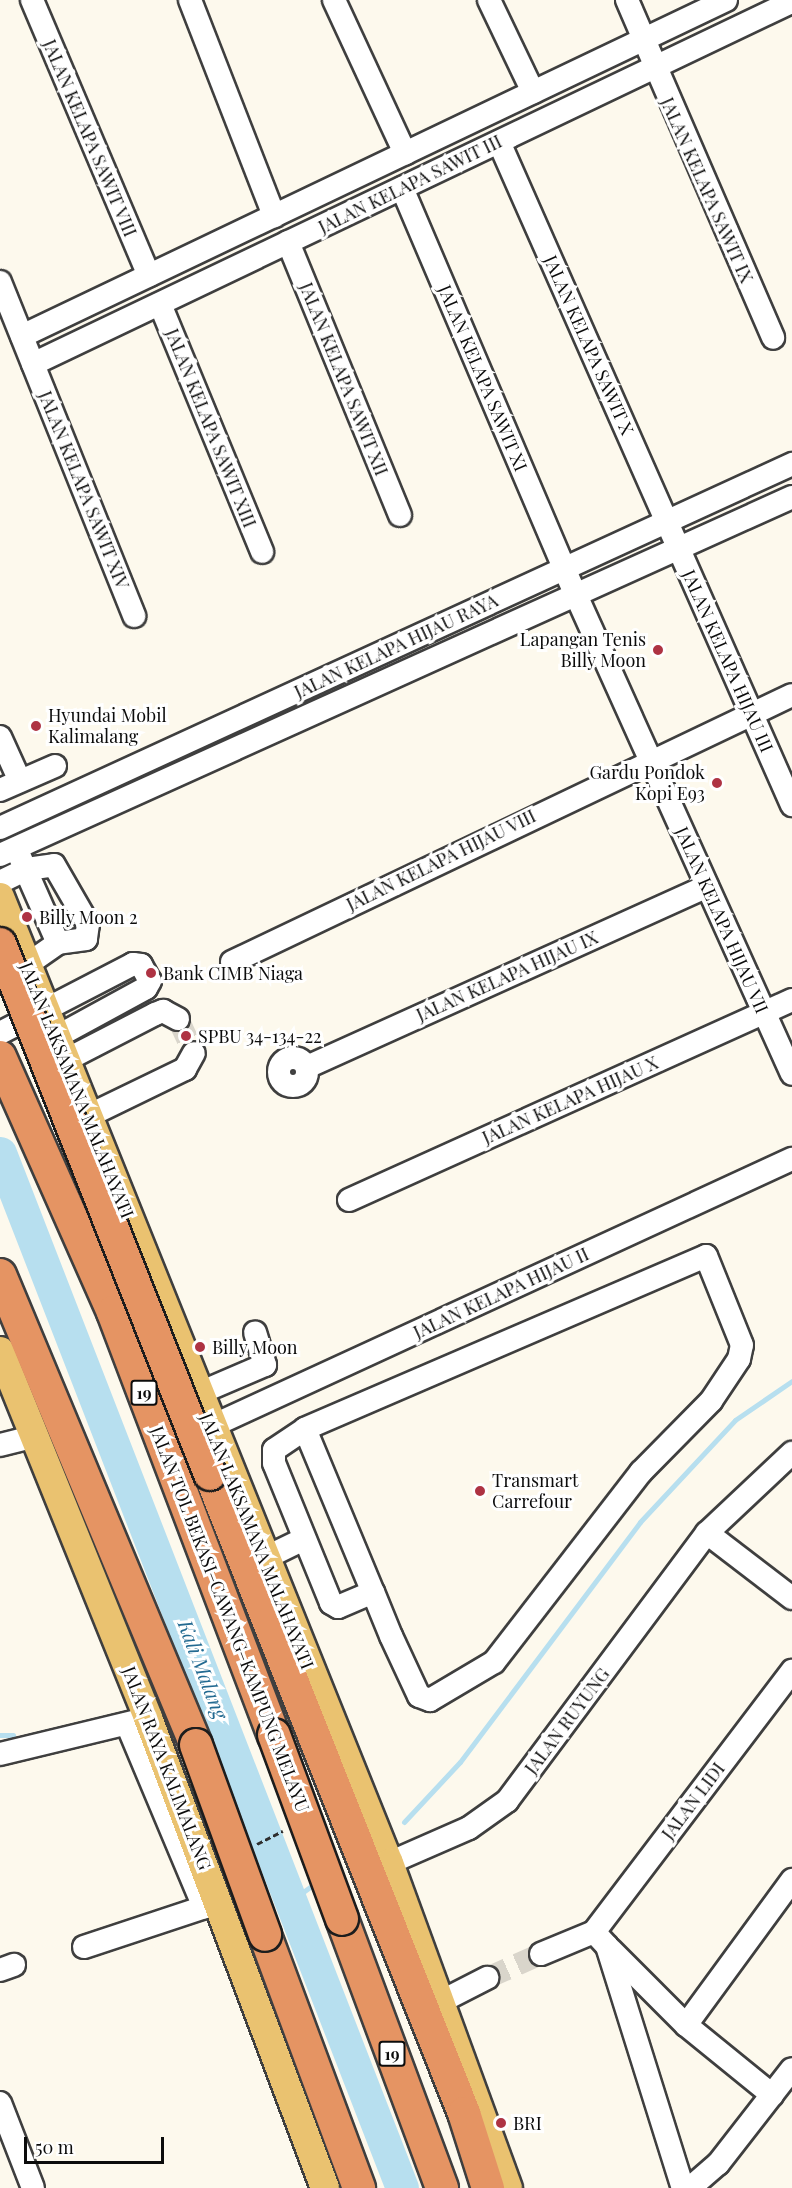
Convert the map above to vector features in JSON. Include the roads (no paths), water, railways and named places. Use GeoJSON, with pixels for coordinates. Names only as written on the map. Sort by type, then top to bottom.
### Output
{"type":"FeatureCollection","features":[{"type":"Feature","properties":{"kind":"highway"},"geometry":{"type":"LineString","coordinates":[[0,944],[464,2113],[488,2188]]}},
{"type":"Feature","properties":{"kind":"highway","name":"JALAN TOL BEKASI–CAWANG–KAMPUNG MELAYU"},"geometry":{"type":"LineString","coordinates":[[0,1057],[113,1312],[442,2188]]}},
{"type":"Feature","properties":{"kind":"highway"},"geometry":{"type":"LineString","coordinates":[[0,1275],[196,1745],[358,2188]]}},
{"type":"Feature","properties":{"kind":"main road","name":"JALAN LAKSAMANA MALAHAYATI"},"geometry":{"type":"LineString","coordinates":[[0,897],[210,1427],[265,1557],[442,2001],[508,2188]]}},
{"type":"Feature","properties":{"kind":"main road","name":"JALAN RAYA KALIMALANG"},"geometry":{"type":"LineString","coordinates":[[0,1351],[35,1436],[137,1721],[325,2188]]}},
{"type":"Feature","properties":{"kind":"street","name":"JALAN KELAPA SAWIT VIII"},"geometry":{"type":"LineString","coordinates":[[32,0],[149,275]]}},
{"type":"Feature","properties":{"kind":"street"},"geometry":{"type":"LineString","coordinates":[[190,0],[274,216]]}},
{"type":"Feature","properties":{"kind":"street"},"geometry":{"type":"LineString","coordinates":[[334,0],[405,153]]}},
{"type":"Feature","properties":{"kind":"street"},"geometry":{"type":"LineString","coordinates":[[489,0],[533,92]]}},
{"type":"Feature","properties":{"kind":"street","name":"JALAN KELAPA SAWIT IX"},"geometry":{"type":"LineString","coordinates":[[627,0],[653,68],[772,338]]}},
{"type":"Feature","properties":{"kind":"street","name":"JALAN KELAPA SAWIT III"},"geometry":{"type":"LineString","coordinates":[[22,336],[726,0]]}},
{"type":"Feature","properties":{"kind":"street","name":"JALAN KELAPA SAWIT III"},"geometry":{"type":"LineString","coordinates":[[33,364],[653,68],[788,7]]}},
{"type":"Feature","properties":{"kind":"street","name":"JALAN KELAPA SAWIT X"},"geometry":{"type":"LineString","coordinates":[[499,142],[678,549]]}},
{"type":"Feature","properties":{"kind":"street","name":"JALAN KELAPA SAWIT XI"},"geometry":{"type":"LineString","coordinates":[[402,188],[565,569]]}},
{"type":"Feature","properties":{"kind":"street","name":"JALAN KELAPA SAWIT XII"},"geometry":{"type":"LineString","coordinates":[[288,243],[400,515]]}},
{"type":"Feature","properties":{"kind":"street","name":"JALAN KELAPA SAWIT XIV"},"geometry":{"type":"LineString","coordinates":[[0,282],[134,616]]}},
{"type":"Feature","properties":{"kind":"street","name":"JALAN KELAPA SAWIT XIII"},"geometry":{"type":"LineString","coordinates":[[160,304],[262,552]]}},
{"type":"Feature","properties":{"kind":"street","name":"JALAN KELAPA HIJAU RAYA"},"geometry":{"type":"LineString","coordinates":[[0,828],[792,464]]}},
{"type":"Feature","properties":{"kind":"street","name":"JALAN KELAPA HIJAU RAYA"},"geometry":{"type":"LineString","coordinates":[[7,852],[792,497]]}},
{"type":"Feature","properties":{"kind":"street","name":"JALAN KELAPA HIJAU III"},"geometry":{"type":"LineString","coordinates":[[678,549],[792,806]]}},
{"type":"Feature","properties":{"kind":"street","name":"JALAN KELAPA HIJAU VII"},"geometry":{"type":"LineString","coordinates":[[565,569],[792,1074]]}},
{"type":"Feature","properties":{"kind":"street","name":"JALAN KELAPA HIJAU VIII"},"geometry":{"type":"LineString","coordinates":[[232,962],[650,759],[792,695]]}},
{"type":"Feature","properties":{"kind":"street"},"geometry":{"type":"LineString","coordinates":[[0,737],[10,785],[55,766]]}},
{"type":"Feature","properties":{"kind":"street"},"geometry":{"type":"LineString","coordinates":[[113,776],[122,800]]}},
{"type":"Feature","properties":{"kind":"street"},"geometry":{"type":"LineString","coordinates":[[7,852],[27,869],[58,944]]}},
{"type":"Feature","properties":{"kind":"street"},"geometry":{"type":"LineString","coordinates":[[0,882],[27,869],[61,869],[88,924],[86,939],[58,944],[27,965]]}},
{"type":"Feature","properties":{"kind":"street","name":"JALAN KELAPA HIJAU IX"},"geometry":{"type":"LineString","coordinates":[[306,1067],[707,886]]}},
{"type":"Feature","properties":{"kind":"street"},"geometry":{"type":"LineString","coordinates":[[6,1030],[133,964],[141,965],[150,981],[60,1049]]}},
{"type":"Feature","properties":{"kind":"street","name":"JALAN KELAPA HIJAU X"},"geometry":{"type":"LineString","coordinates":[[349,1200],[792,1000]]}},
{"type":"Feature","properties":{"kind":"street"},"geometry":{"type":"LineString","coordinates":[[60,1049],[163,1011],[178,1019]]}},
{"type":"Feature","properties":{"kind":"street"},"geometry":{"type":"LineString","coordinates":[[88,1116],[185,1069],[195,1053]]}},
{"type":"Feature","properties":{"kind":"street","name":"JALAN KELAPA HIJAU II"},"geometry":{"type":"LineString","coordinates":[[210,1427],[792,1160]]}},
{"type":"Feature","properties":{"kind":"street"},"geometry":{"type":"LineString","coordinates":[[305,1429],[373,1592],[424,1700],[473,1678],[494,1662],[641,1472],[711,1401],[739,1359],[742,1346],[706,1256],[305,1429],[272,1456],[304,1539],[334,1607],[373,1592]]}},
{"type":"Feature","properties":{"kind":"street"},"geometry":{"type":"LineString","coordinates":[[197,1394],[265,1365],[255,1332]]}},
{"type":"Feature","properties":{"kind":"street"},"geometry":{"type":"LineString","coordinates":[[2,1440],[35,1436]]}},
{"type":"Feature","properties":{"kind":"street","name":"JALAN RUYUNG"},"geometry":{"type":"LineString","coordinates":[[386,1859],[469,1828],[507,1801],[706,1533],[792,1453]]}},
{"type":"Feature","properties":{"kind":"street"},"geometry":{"type":"LineString","coordinates":[[706,1533],[792,1598]]}},
{"type":"Feature","properties":{"kind":"street"},"geometry":{"type":"LineString","coordinates":[[265,1557],[304,1539]]}},
{"type":"Feature","properties":{"kind":"street","name":"JALAN LIDI"},"geometry":{"type":"LineString","coordinates":[[601,1939],[792,1671]]}},
{"type":"Feature","properties":{"kind":"street"},"geometry":{"type":"LineString","coordinates":[[0,1754],[137,1721]]}},
{"type":"Feature","properties":{"kind":"street"},"geometry":{"type":"LineString","coordinates":[[686,2025],[792,1880]]}},
{"type":"Feature","properties":{"kind":"street"},"geometry":{"type":"LineString","coordinates":[[84,1947],[211,1905]]}},
{"type":"Feature","properties":{"kind":"street"},"geometry":{"type":"LineString","coordinates":[[541,1954],[601,1939]]}},
{"type":"Feature","properties":{"kind":"street"},"geometry":{"type":"LineString","coordinates":[[601,1939],[686,2025],[772,2095]]}},
{"type":"Feature","properties":{"kind":"street"},"geometry":{"type":"LineString","coordinates":[[601,1939],[683,2188]]}},
{"type":"Feature","properties":{"kind":"street"},"geometry":{"type":"LineString","coordinates":[[442,2001],[487,1978]]}},
{"type":"Feature","properties":{"kind":"street"},"geometry":{"type":"LineString","coordinates":[[690,2188],[718,2164],[792,2068]]}},
{"type":"Feature","properties":{"kind":"street"},"geometry":{"type":"LineString","coordinates":[[0,2103],[33,2188]]}},
{"type":"Feature","properties":{"kind":"waterway","name":"Kali Malang"},"geometry":{"type":"LineString","coordinates":[[0,1153],[402,2188]]}},
{"type":"Feature","properties":{"kind":"waterway"},"geometry":{"type":"LineString","coordinates":[[404,1822],[460,1762],[640,1522],[735,1420],[792,1381]]}},
{"type":"Feature","properties":{"kind":"waterway"},"geometry":{"type":"LineString","coordinates":[[0,1735],[13,1735]]}},
{"type":"Feature","properties":{"kind":"waterway"},"geometry":{"type":"LineString","coordinates":[[292,1900],[318,1881]]}},
{"type":"Feature","properties":{"kind":"tunnel"},"geometry":{"type":"LineString","coordinates":[[178,1019],[194,1053]]}},
{"type":"Feature","properties":{"kind":"tunnel"},"geometry":{"type":"LineString","coordinates":[[487,1978],[541,1954]]}},
{"type":"Feature","properties":{"kind":"place","name":"Lapangan Tenis Billy Moon"},"geometry":{"type":"Point","coordinates":[658,650]}},
{"type":"Feature","properties":{"kind":"place","name":"Hyundai Mobil Kalimalang"},"geometry":{"type":"Point","coordinates":[36,726]}},
{"type":"Feature","properties":{"kind":"place","name":"Gardu Pondok Kopi E93"},"geometry":{"type":"Point","coordinates":[717,783]}},
{"type":"Feature","properties":{"kind":"place","name":"Billy Moon 2"},"geometry":{"type":"Point","coordinates":[27,917]}},
{"type":"Feature","properties":{"kind":"place","name":"Bank CIMB Niaga"},"geometry":{"type":"Point","coordinates":[151,973]}},
{"type":"Feature","properties":{"kind":"place","name":"SPBU 34-134-22"},"geometry":{"type":"Point","coordinates":[186,1036]}},
{"type":"Feature","properties":{"kind":"place","name":"Billy Moon"},"geometry":{"type":"Point","coordinates":[200,1347]}},
{"type":"Feature","properties":{"kind":"place","name":"Transmart Carrefour"},"geometry":{"type":"Point","coordinates":[480,1491]}},
{"type":"Feature","properties":{"kind":"place","name":"BRI"},"geometry":{"type":"Point","coordinates":[501,2123]}}]}
